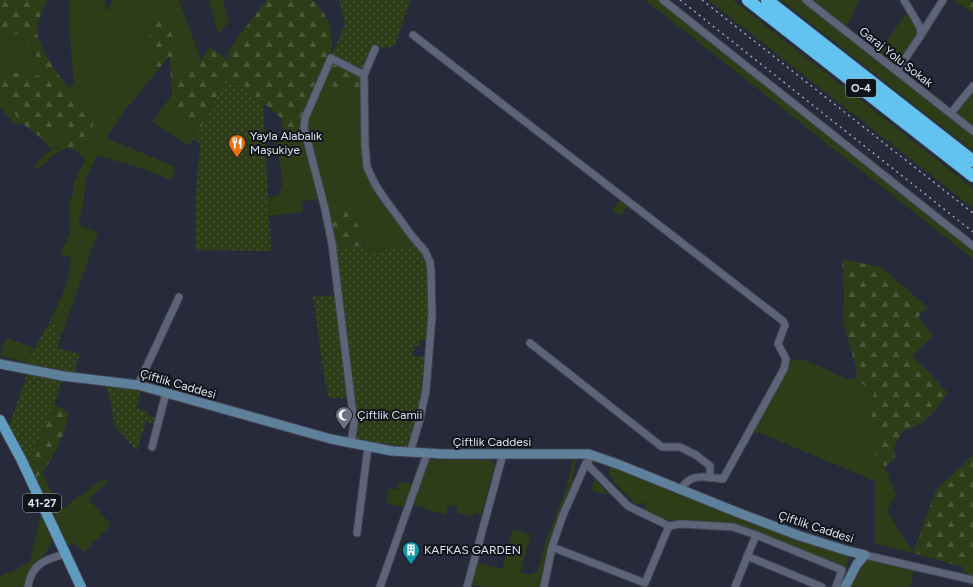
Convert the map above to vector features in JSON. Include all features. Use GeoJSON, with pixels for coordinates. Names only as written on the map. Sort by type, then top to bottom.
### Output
{"type":"FeatureCollection","features":[{"type":"Feature","properties":{"kind":"highway","name":"O-4"},"geometry":{"type":"LineString","coordinates":[[748,0],[973,176]]}},
{"type":"Feature","properties":{"kind":"highway","name":"O-4"},"geometry":{"type":"LineString","coordinates":[[767,0],[973,161]]}},
{"type":"Feature","properties":{"kind":"main road","name":"41-27"},"geometry":{"type":"LineString","coordinates":[[0,420],[21,459],[81,587]]}},
{"type":"Feature","properties":{"kind":"street"},"geometry":{"type":"LineString","coordinates":[[663,0],[973,246]]}},
{"type":"Feature","properties":{"kind":"street","name":"Garaj Yolu Sokak"},"geometry":{"type":"LineString","coordinates":[[806,0],[973,131]]}},
{"type":"Feature","properties":{"kind":"street"},"geometry":{"type":"LineString","coordinates":[[904,0],[920,27],[921,35]]}},
{"type":"Feature","properties":{"kind":"street"},"geometry":{"type":"LineString","coordinates":[[897,71],[943,0]]}},
{"type":"Feature","properties":{"kind":"street"},"geometry":{"type":"LineString","coordinates":[[413,35],[783,321],[784,325],[778,344],[786,358],[784,369],[723,479],[695,477],[684,483],[681,490]]}},
{"type":"Feature","properties":{"kind":"street"},"geometry":{"type":"LineString","coordinates":[[375,49],[364,75],[365,145],[367,167],[375,184],[412,236],[425,251],[431,266],[432,315],[426,390],[420,419],[410,453]]}},
{"type":"Feature","properties":{"kind":"street"},"geometry":{"type":"LineString","coordinates":[[351,444],[354,423],[332,244],[320,190],[305,136],[304,123],[315,92],[331,58],[364,75]]}},
{"type":"Feature","properties":{"kind":"street"},"geometry":{"type":"LineString","coordinates":[[950,113],[973,86]]}},
{"type":"Feature","properties":{"kind":"street"},"geometry":{"type":"LineString","coordinates":[[138,385],[179,297]]}},
{"type":"Feature","properties":{"kind":"street"},"geometry":{"type":"LineString","coordinates":[[530,343],[662,447],[680,447],[696,455],[710,466],[710,478]]}},
{"type":"Feature","properties":{"kind":"street","name":"Çiftlik Caddesi"},"geometry":{"type":"LineString","coordinates":[[0,364],[63,376],[138,385],[351,444],[368,447],[427,454],[589,454],[800,536],[848,551],[973,580]]}},
{"type":"Feature","properties":{"kind":"street"},"geometry":{"type":"LineString","coordinates":[[152,447],[166,393]]}},
{"type":"Feature","properties":{"kind":"street"},"geometry":{"type":"LineString","coordinates":[[357,533],[368,447]]}},
{"type":"Feature","properties":{"kind":"street"},"geometry":{"type":"LineString","coordinates":[[380,587],[427,454]]}},
{"type":"Feature","properties":{"kind":"street"},"geometry":{"type":"LineString","coordinates":[[467,587],[503,454]]}},
{"type":"Feature","properties":{"kind":"street"},"geometry":{"type":"LineString","coordinates":[[544,587],[552,547],[563,515],[586,463],[593,455]]}},
{"type":"Feature","properties":{"kind":"street"},"geometry":{"type":"LineString","coordinates":[[586,463],[628,506],[669,526],[681,524],[733,527],[756,535],[842,570],[836,587]]}},
{"type":"Feature","properties":{"kind":"street"},"geometry":{"type":"LineString","coordinates":[[552,547],[645,583],[669,526]]}},
{"type":"Feature","properties":{"kind":"street"},"geometry":{"type":"LineString","coordinates":[[735,587],[756,535]]}},
{"type":"Feature","properties":{"kind":"street"},"geometry":{"type":"LineString","coordinates":[[28,587],[30,578],[37,566],[45,561],[66,554]]}},
{"type":"Feature","properties":{"kind":"street"},"geometry":{"type":"LineString","coordinates":[[845,587],[857,564],[865,555]]}},
{"type":"Feature","properties":{"kind":"street"},"geometry":{"type":"LineString","coordinates":[[747,556],[822,587]]}},
{"type":"Feature","properties":{"kind":"green space"},"geometry":{"type":"Polygon","coordinates":[[[0,0],[47,0],[42,11],[37,32],[43,49],[53,67],[92,117],[93,125],[91,133],[87,139],[81,143],[72,138],[67,129],[62,127],[53,131],[48,137],[41,138],[18,120],[0,84],[0,75],[15,73],[42,76],[44,68],[29,46],[24,33],[0,37],[0,0]]]}},
{"type":"Feature","properties":{"kind":"green space"},"geometry":{"type":"Polygon","coordinates":[[[70,0],[105,0],[106,12],[113,0],[179,0],[201,60],[180,80],[172,31],[152,50],[158,70],[119,118],[107,138],[175,167],[172,180],[132,165],[97,156],[86,178],[83,206],[78,225],[98,232],[61,337],[57,334],[55,326],[50,321],[64,291],[69,275],[71,258],[60,254],[70,233],[69,202],[73,194],[73,184],[85,160],[79,153],[80,146],[59,146],[51,149],[41,138],[48,137],[53,131],[62,127],[67,129],[72,138],[92,117],[68,87],[74,85],[69,25],[70,0]]]}},
{"type":"Feature","properties":{"kind":"green space"},"geometry":{"type":"Polygon","coordinates":[[[209,0],[223,0],[229,22],[218,34],[209,0]]]}},
{"type":"Feature","properties":{"kind":"green space"},"geometry":{"type":"Polygon","coordinates":[[[267,0],[312,0],[322,11],[330,27],[332,48],[302,134],[294,139],[285,141],[281,118],[269,107],[251,97],[227,76],[198,134],[181,117],[175,105],[172,91],[169,56],[158,70],[150,43],[153,27],[162,18],[167,21],[172,31],[180,80],[201,60],[210,47],[226,59],[232,45],[267,0]]]}},
{"type":"Feature","properties":{"kind":"green space"},"geometry":{"type":"Polygon","coordinates":[[[339,0],[410,0],[395,46],[375,49],[364,75],[331,58],[345,24],[339,0]]]}},
{"type":"Feature","properties":{"kind":"green space"},"geometry":{"type":"Polygon","coordinates":[[[645,0],[661,0],[973,247],[973,259],[645,0]]]}},
{"type":"Feature","properties":{"kind":"green space"},"geometry":{"type":"Polygon","coordinates":[[[708,0],[733,0],[973,188],[973,208],[708,0]]]}},
{"type":"Feature","properties":{"kind":"green space"},"geometry":{"type":"Polygon","coordinates":[[[781,0],[804,0],[973,133],[973,151],[781,0]]]}},
{"type":"Feature","properties":{"kind":"green space"},"geometry":{"type":"Polygon","coordinates":[[[810,0],[859,0],[846,28],[810,0]]]}},
{"type":"Feature","properties":{"kind":"green space"},"geometry":{"type":"Polygon","coordinates":[[[900,0],[903,0],[918,25],[919,33],[898,65],[894,66],[878,53],[907,12],[900,0]]]}},
{"type":"Feature","properties":{"kind":"green space"},"geometry":{"type":"Polygon","coordinates":[[[952,0],[970,0],[973,2],[973,13],[952,0]]]}},
{"type":"Feature","properties":{"kind":"green space"},"geometry":{"type":"Polygon","coordinates":[[[24,33],[29,46],[44,68],[42,76],[15,73],[0,75],[0,37],[24,33]]]}},
{"type":"Feature","properties":{"kind":"green space"},"geometry":{"type":"Polygon","coordinates":[[[332,62],[359,75],[361,78],[363,97],[340,90],[323,81],[332,62]]]}},
{"type":"Feature","properties":{"kind":"green space"},"geometry":{"type":"Polygon","coordinates":[[[227,76],[251,97],[263,104],[271,251],[196,250],[196,190],[200,143],[194,139],[198,134],[227,76]]]}},
{"type":"Feature","properties":{"kind":"green space"},"geometry":{"type":"Polygon","coordinates":[[[323,80],[340,90],[363,97],[365,166],[417,244],[367,254],[362,234],[328,207],[307,127],[309,114],[323,80]]]}},
{"type":"Feature","properties":{"kind":"green space"},"geometry":{"type":"Polygon","coordinates":[[[973,81],[973,127],[952,110],[973,81]]]}},
{"type":"Feature","properties":{"kind":"green space"},"geometry":{"type":"Polygon","coordinates":[[[0,84],[18,120],[23,123],[16,124],[0,108],[0,84]]]}},
{"type":"Feature","properties":{"kind":"green space"},"geometry":{"type":"Polygon","coordinates":[[[173,93],[177,110],[189,127],[198,134],[189,146],[152,122],[173,93]]]}},
{"type":"Feature","properties":{"kind":"green space"},"geometry":{"type":"Polygon","coordinates":[[[302,134],[320,198],[302,202],[303,212],[269,216],[268,198],[279,195],[283,184],[277,142],[294,139],[302,134]]]}},
{"type":"Feature","properties":{"kind":"green space"},"geometry":{"type":"Polygon","coordinates":[[[73,141],[80,146],[79,153],[71,148],[61,150],[34,171],[39,160],[44,155],[55,148],[73,141]]]}},
{"type":"Feature","properties":{"kind":"green space"},"geometry":{"type":"Polygon","coordinates":[[[619,200],[628,206],[620,216],[612,210],[619,200]]]}},
{"type":"Feature","properties":{"kind":"green space"},"geometry":{"type":"Polygon","coordinates":[[[349,206],[362,234],[364,245],[336,249],[328,207],[349,206]]]}},
{"type":"Feature","properties":{"kind":"green space"},"geometry":{"type":"Polygon","coordinates":[[[417,244],[430,269],[428,340],[419,340],[419,346],[414,346],[413,356],[424,357],[424,360],[421,388],[422,400],[409,447],[354,439],[336,249],[364,245],[367,254],[417,244]]]}},
{"type":"Feature","properties":{"kind":"green space"},"geometry":{"type":"Polygon","coordinates":[[[842,259],[881,267],[927,307],[918,317],[933,335],[913,356],[947,392],[930,416],[924,421],[903,431],[894,447],[895,458],[885,467],[874,453],[880,440],[871,423],[874,392],[855,379],[857,371],[843,321],[844,293],[842,259]]]}},
{"type":"Feature","properties":{"kind":"green space"},"geometry":{"type":"Polygon","coordinates":[[[335,295],[348,398],[329,398],[324,376],[313,297],[335,295]]]}},
{"type":"Feature","properties":{"kind":"green space"},"geometry":{"type":"Polygon","coordinates":[[[50,321],[55,326],[57,334],[61,337],[57,348],[80,354],[74,373],[27,363],[50,321]]]}},
{"type":"Feature","properties":{"kind":"green space"},"geometry":{"type":"Polygon","coordinates":[[[6,338],[35,348],[27,363],[0,356],[6,338]]]}},
{"type":"Feature","properties":{"kind":"green space"},"geometry":{"type":"Polygon","coordinates":[[[795,359],[808,361],[847,379],[855,379],[874,391],[871,423],[880,440],[875,453],[885,467],[896,495],[887,510],[913,553],[875,544],[875,481],[760,433],[753,433],[749,429],[784,365],[795,359]]]}},
{"type":"Feature","properties":{"kind":"green space"},"geometry":{"type":"Polygon","coordinates":[[[27,374],[62,381],[54,405],[29,464],[9,426],[27,374]]]}},
{"type":"Feature","properties":{"kind":"green space"},"geometry":{"type":"Polygon","coordinates":[[[105,386],[141,390],[137,408],[148,411],[147,415],[156,418],[155,424],[146,421],[137,451],[115,426],[109,394],[105,386]]]}},
{"type":"Feature","properties":{"kind":"green space"},"geometry":{"type":"Polygon","coordinates":[[[54,405],[68,411],[66,427],[58,447],[47,466],[36,478],[29,464],[54,405]]]}},
{"type":"Feature","properties":{"kind":"green space"},"geometry":{"type":"Polygon","coordinates":[[[973,455],[973,556],[963,567],[913,553],[936,490],[973,455]]]}},
{"type":"Feature","properties":{"kind":"green space"},"geometry":{"type":"Polygon","coordinates":[[[573,458],[576,458],[572,481],[577,483],[569,492],[550,539],[541,587],[482,587],[471,584],[477,562],[502,569],[513,529],[531,535],[520,572],[532,575],[534,572],[537,572],[547,537],[566,490],[573,458]]]}},
{"type":"Feature","properties":{"kind":"green space"},"geometry":{"type":"Polygon","coordinates":[[[427,460],[486,460],[495,464],[481,515],[475,513],[472,517],[456,512],[458,507],[449,505],[445,515],[411,504],[427,460]]]}},
{"type":"Feature","properties":{"kind":"green space"},"geometry":{"type":"Polygon","coordinates":[[[611,463],[849,557],[846,569],[734,523],[680,520],[673,522],[645,511],[646,503],[635,504],[613,481],[609,473],[611,463]]]}},
{"type":"Feature","properties":{"kind":"green space"},"geometry":{"type":"Polygon","coordinates":[[[42,473],[59,507],[63,508],[105,478],[107,482],[89,499],[111,525],[84,552],[75,543],[68,546],[36,478],[42,473]]]}},
{"type":"Feature","properties":{"kind":"green space"},"geometry":{"type":"Polygon","coordinates":[[[595,479],[607,493],[606,495],[591,490],[595,479]]]}},
{"type":"Feature","properties":{"kind":"green space"},"geometry":{"type":"Polygon","coordinates":[[[398,482],[412,484],[404,507],[386,503],[389,488],[397,490],[398,482]]]}},
{"type":"Feature","properties":{"kind":"green space"},"geometry":{"type":"Polygon","coordinates":[[[42,510],[52,533],[49,548],[26,579],[24,587],[0,587],[0,576],[17,569],[30,561],[42,510]]]}},
{"type":"Feature","properties":{"kind":"green space"},"geometry":{"type":"Polygon","coordinates":[[[973,556],[973,576],[964,574],[963,567],[973,556]]]}},
{"type":"Feature","properties":{"kind":"green space"},"geometry":{"type":"Polygon","coordinates":[[[870,559],[915,567],[910,587],[850,587],[859,566],[870,559]]]}},
{"type":"Feature","properties":{"kind":"railway"},"geometry":{"type":"LineString","coordinates":[[680,0],[973,232]]}},
{"type":"Feature","properties":{"kind":"railway"},"geometry":{"type":"LineString","coordinates":[[702,0],[973,213]]}},
{"type":"Feature","properties":{"kind":"place","name":"Yayla Alabalık Maşukiye"},"geometry":{"type":"Point","coordinates":[237,158]}},
{"type":"Feature","properties":{"kind":"place","name":"Çiftlik Camii"},"geometry":{"type":"Point","coordinates":[344,430]}},
{"type":"Feature","properties":{"kind":"place","name":"KAFKAS GARDEN"},"geometry":{"type":"Point","coordinates":[411,565]}}]}
